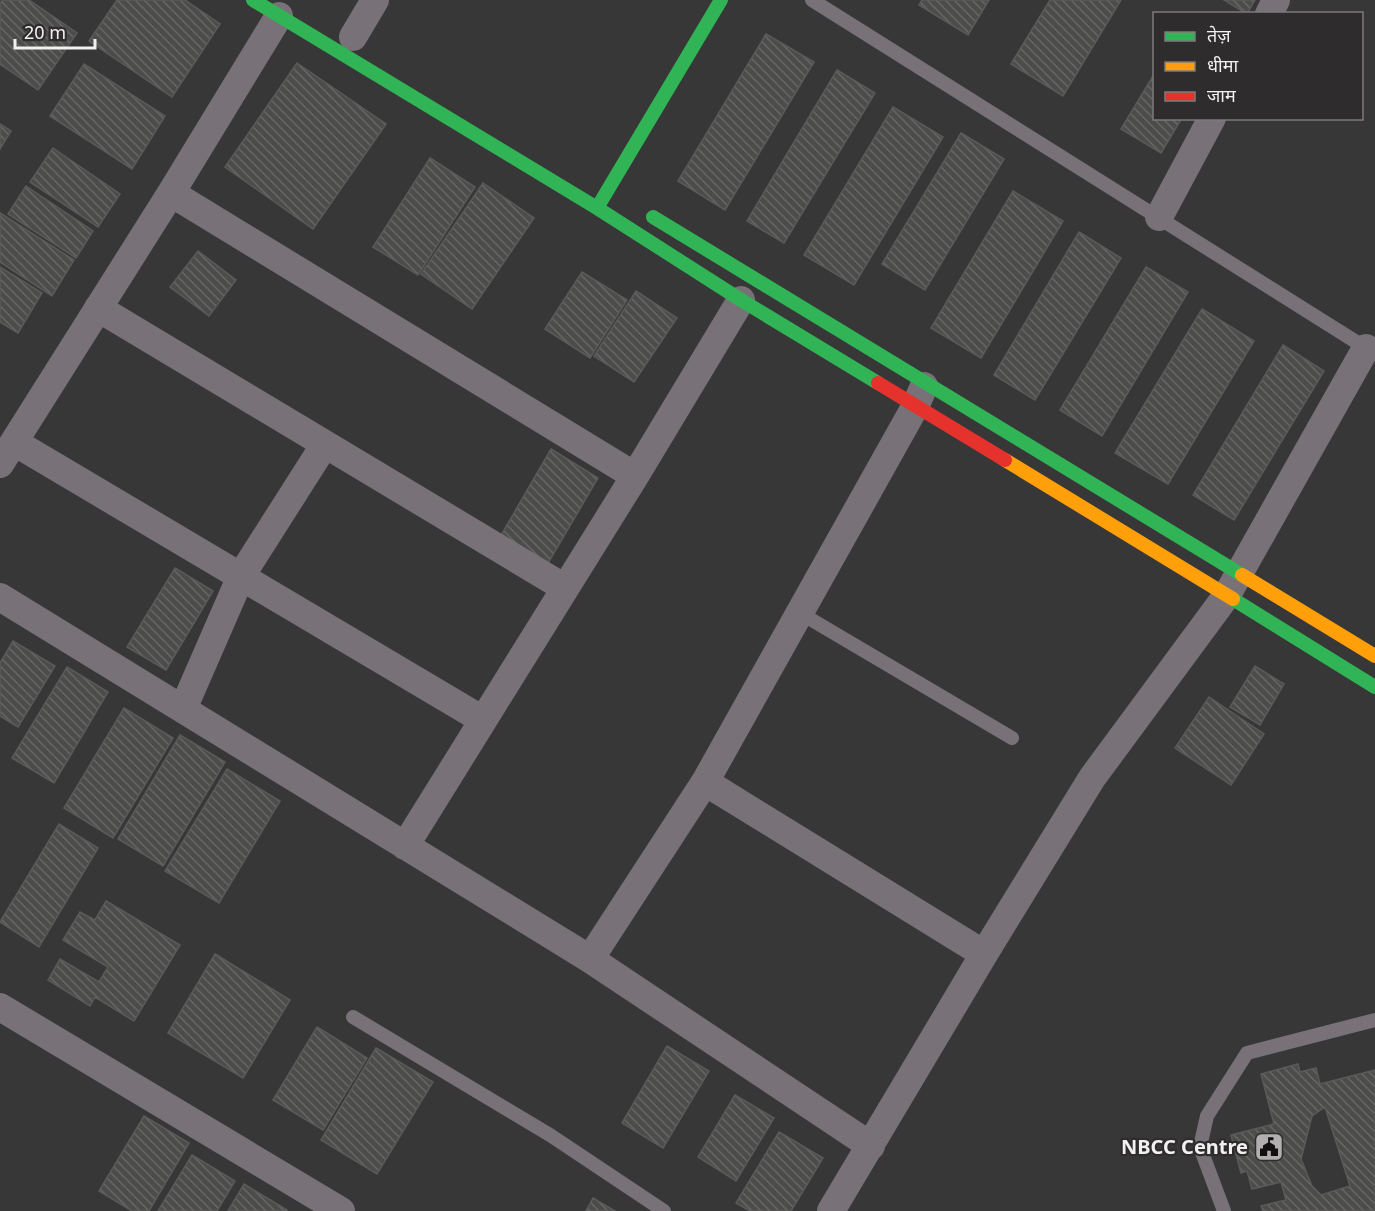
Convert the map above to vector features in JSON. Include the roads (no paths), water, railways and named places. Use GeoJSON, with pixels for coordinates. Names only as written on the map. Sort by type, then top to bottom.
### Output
{"type":"FeatureCollection","features":[{"type":"Feature","properties":{"kind":"street"},"geometry":{"type":"LineString","coordinates":[[253,0],[597,208],[741,300],[920,395],[1234,584],[1375,656]]}},
{"type":"Feature","properties":{"kind":"street"},"geometry":{"type":"LineString","coordinates":[[353,37],[375,0]]}},
{"type":"Feature","properties":{"kind":"street"},"geometry":{"type":"LineString","coordinates":[[597,208],[721,0]]}},
{"type":"Feature","properties":{"kind":"street"},"geometry":{"type":"LineString","coordinates":[[279,16],[171,193],[7,453],[241,576],[483,720]]}},
{"type":"Feature","properties":{"kind":"street"},"geometry":{"type":"LineString","coordinates":[[1159,217],[1211,120]]}},
{"type":"Feature","properties":{"kind":"street"},"geometry":{"type":"LineString","coordinates":[[171,193],[635,476]]}},
{"type":"Feature","properties":{"kind":"street"},"geometry":{"type":"LineString","coordinates":[[639,208],[920,395],[1234,584],[1375,687]]}},
{"type":"Feature","properties":{"kind":"street"},"geometry":{"type":"LineString","coordinates":[[405,846],[635,476],[741,300]]}},
{"type":"Feature","properties":{"kind":"street"},"geometry":{"type":"LineString","coordinates":[[98,308],[565,588]]}},
{"type":"Feature","properties":{"kind":"street"},"geometry":{"type":"LineString","coordinates":[[831,1211],[1092,778],[1234,584],[1370,351]]}},
{"type":"Feature","properties":{"kind":"street"},"geometry":{"type":"LineString","coordinates":[[590,959],[705,782],[801,613],[920,395]]}},
{"type":"Feature","properties":{"kind":"street"},"geometry":{"type":"LineString","coordinates":[[183,709],[241,576],[325,444]]}},
{"type":"Feature","properties":{"kind":"street"},"geometry":{"type":"LineString","coordinates":[[0,597],[590,959],[871,1146]]}},
{"type":"Feature","properties":{"kind":"street"},"geometry":{"type":"LineString","coordinates":[[705,782],[984,954]]}},
{"type":"Feature","properties":{"kind":"street"},"geometry":{"type":"LineString","coordinates":[[0,1007],[341,1211]]}},
{"type":"Feature","properties":{"kind":"lane"},"geometry":{"type":"LineString","coordinates":[[812,0],[1370,351]]}},
{"type":"Feature","properties":{"kind":"lane"},"geometry":{"type":"LineString","coordinates":[[801,613],[1012,738]]}},
{"type":"Feature","properties":{"kind":"lane"},"geometry":{"type":"LineString","coordinates":[[352,1017],[550,1135],[664,1211]]}},
{"type":"Feature","properties":{"kind":"lane"},"geometry":{"type":"LineString","coordinates":[[1224,1211],[1200,1147],[1207,1116],[1247,1053],[1375,1020]]}},
{"type":"Feature","properties":{"kind":"place","name":"NBCC Centre"},"geometry":{"type":"Point","coordinates":[1269,1147]}}]}
